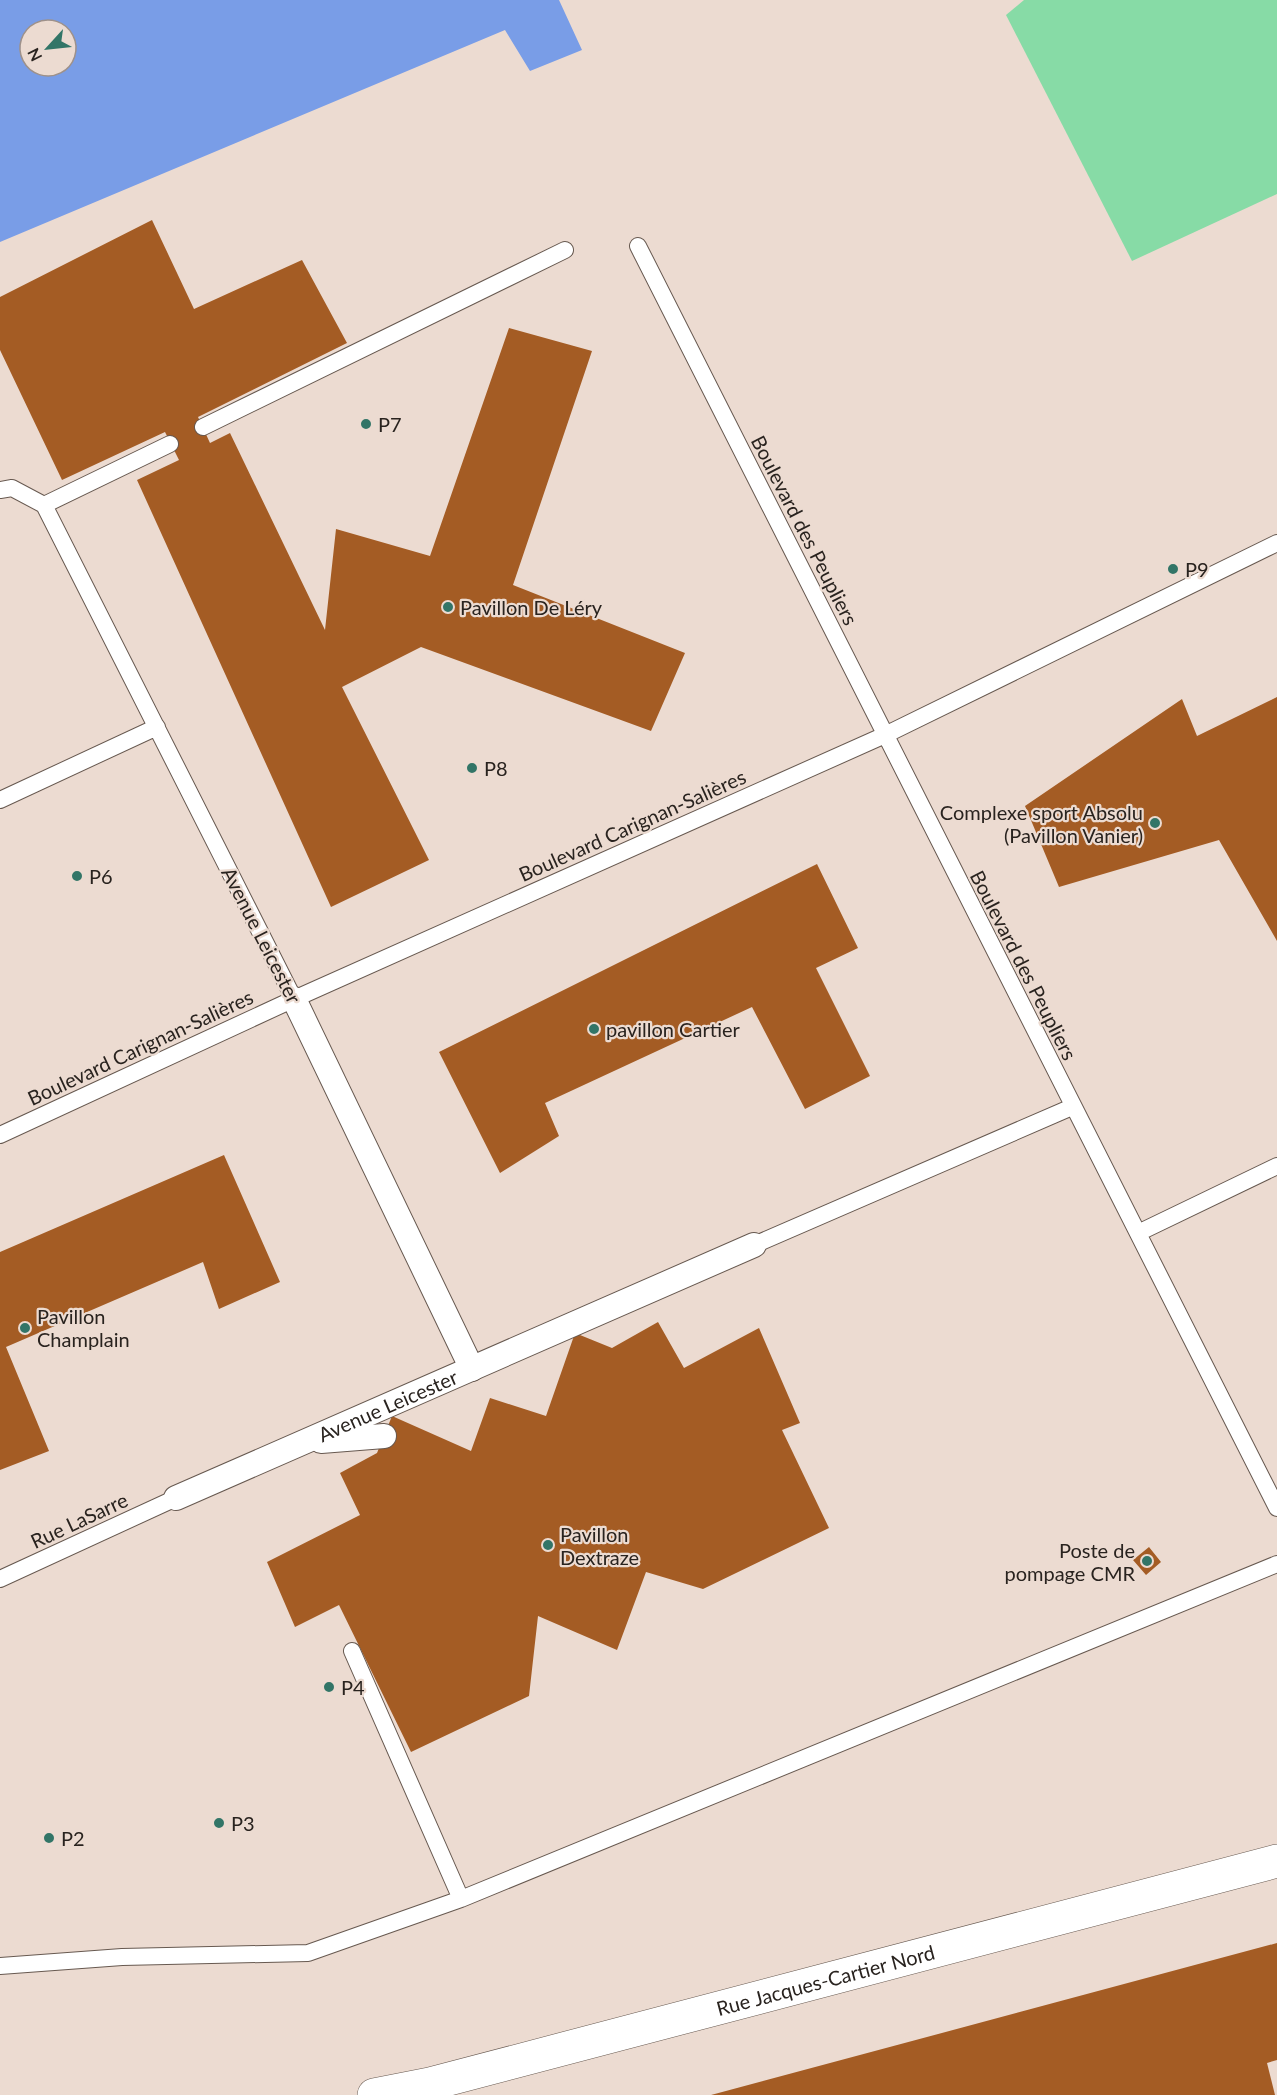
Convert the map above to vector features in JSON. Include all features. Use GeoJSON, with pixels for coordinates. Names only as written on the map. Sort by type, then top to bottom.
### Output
{"type":"FeatureCollection","features":[{"type":"Feature","properties":{"kind":"street","name":"Avenue Leicester"},"geometry":{"type":"LineString","coordinates":[[294,999],[472,1369]]}},
{"type":"Feature","properties":{"kind":"street","name":"Avenue Leicester"},"geometry":{"type":"LineString","coordinates":[[176,1498],[754,1245]]}},
{"type":"Feature","properties":{"kind":"street","name":"Avenue Leicester"},"geometry":{"type":"LineString","coordinates":[[530,1343],[577,1340],[601,1312]]}},
{"type":"Feature","properties":{"kind":"street","name":"Avenue Leicester"},"geometry":{"type":"LineString","coordinates":[[304,1442],[384,1436]]}},
{"type":"Feature","properties":{"kind":"street","name":"Rue Jacques-Cartier Nord"},"geometry":{"type":"LineString","coordinates":[[374,2095],[430,2084],[1277,1861]]}},
{"type":"Feature","properties":{"kind":"lane","name":"Boulevard des Peupliers"},"geometry":{"type":"LineString","coordinates":[[638,246],[1277,1508]]}},
{"type":"Feature","properties":{"kind":"lane"},"geometry":{"type":"LineString","coordinates":[[203,427],[565,250]]}},
{"type":"Feature","properties":{"kind":"lane"},"geometry":{"type":"LineString","coordinates":[[0,490],[12,488],[44,505],[170,444]]}},
{"type":"Feature","properties":{"kind":"lane","name":"Avenue Leicester"},"geometry":{"type":"LineString","coordinates":[[44,505],[294,999]]}},
{"type":"Feature","properties":{"kind":"lane","name":"Boulevard Carignan-Salières"},"geometry":{"type":"LineString","coordinates":[[0,1135],[294,999],[885,735],[1277,543]]}},
{"type":"Feature","properties":{"kind":"lane"},"geometry":{"type":"LineString","coordinates":[[0,800],[158,727]]}},
{"type":"Feature","properties":{"kind":"lane"},"geometry":{"type":"LineString","coordinates":[[754,1245],[1072,1107]]}},
{"type":"Feature","properties":{"kind":"lane"},"geometry":{"type":"LineString","coordinates":[[1138,1233],[1277,1166]]}},
{"type":"Feature","properties":{"kind":"lane","name":"Rue LaSarre"},"geometry":{"type":"LineString","coordinates":[[0,1579],[176,1498]]}},
{"type":"Feature","properties":{"kind":"lane"},"geometry":{"type":"LineString","coordinates":[[0,1966],[122,1957],[308,1953],[461,1899],[1277,1564]]}},
{"type":"Feature","properties":{"kind":"lane"},"geometry":{"type":"LineString","coordinates":[[352,1651],[461,1899]]}},
{"type":"Feature","properties":{"kind":"green space"},"geometry":{"type":"Polygon","coordinates":[[[1024,0],[1277,0],[1277,194],[1132,261],[1006,15],[1024,0]]]}},
{"type":"Feature","properties":{"kind":"water"},"geometry":{"type":"Polygon","coordinates":[[[0,0],[559,0],[582,50],[530,71],[505,30],[0,242],[0,0]]]}},
{"type":"Feature","properties":{"kind":"building","name":"Pavillon De Léry"},"geometry":{"type":"Polygon","coordinates":[[[152,220],[194,309],[302,260],[347,343],[198,417],[210,443],[230,433],[325,630],[336,529],[430,556],[509,328],[592,351],[513,585],[685,653],[651,731],[421,647],[342,687],[429,860],[331,907],[137,480],[179,460],[165,432],[62,480],[0,350],[0,297],[152,220]]]}},
{"type":"Feature","properties":{"kind":"building","name":"Complexe sport Absolu (Pavillon Vanier)"},"geometry":{"type":"Polygon","coordinates":[[[1277,697],[1277,941],[1219,840],[1059,887],[1025,806],[1182,699],[1197,736],[1277,697]]]}},
{"type":"Feature","properties":{"kind":"building","name":"pavillon Cartier"},"geometry":{"type":"Polygon","coordinates":[[[817,864],[858,948],[816,968],[870,1076],[805,1109],[752,1007],[545,1103],[559,1136],[500,1173],[439,1052],[817,864]]]}},
{"type":"Feature","properties":{"kind":"building","name":"Pavillon Champlain"},"geometry":{"type":"Polygon","coordinates":[[[224,1155],[280,1282],[219,1309],[203,1262],[6,1347],[49,1451],[0,1470],[0,1252],[224,1155]]]}},
{"type":"Feature","properties":{"kind":"building","name":"Pavillon Dextraze"},"geometry":{"type":"Polygon","coordinates":[[[658,1322],[684,1368],[759,1328],[800,1423],[782,1430],[829,1528],[703,1589],[646,1572],[617,1650],[538,1616],[529,1696],[411,1752],[339,1605],[295,1627],[267,1562],[360,1515],[340,1473],[377,1453],[392,1416],[471,1451],[490,1398],[546,1416],[575,1333],[612,1348],[658,1322]]]}},
{"type":"Feature","properties":{"kind":"building","name":"Poste de pompage CMR"},"geometry":{"type":"Polygon","coordinates":[[[1149,1547],[1161,1562],[1146,1575],[1133,1560],[1149,1547]]]}},
{"type":"Feature","properties":{"kind":"building"},"geometry":{"type":"Polygon","coordinates":[[[1277,1943],[1277,2060],[1267,2063],[1275,2095],[711,2095],[1277,1943]]]}},
{"type":"Feature","properties":{"kind":"place","name":"P7"},"geometry":{"type":"Point","coordinates":[366,424]}},
{"type":"Feature","properties":{"kind":"place","name":"P9"},"geometry":{"type":"Point","coordinates":[1173,569]}},
{"type":"Feature","properties":{"kind":"place","name":"Pavillon De Léry"},"geometry":{"type":"Point","coordinates":[448,607]}},
{"type":"Feature","properties":{"kind":"place","name":"P8"},"geometry":{"type":"Point","coordinates":[472,768]}},
{"type":"Feature","properties":{"kind":"place","name":"Complexe sport Absolu (Pavillon Vanier)"},"geometry":{"type":"Point","coordinates":[1155,823]}},
{"type":"Feature","properties":{"kind":"place","name":"P6"},"geometry":{"type":"Point","coordinates":[77,876]}},
{"type":"Feature","properties":{"kind":"place","name":"pavillon Cartier"},"geometry":{"type":"Point","coordinates":[594,1029]}},
{"type":"Feature","properties":{"kind":"place","name":"Pavillon Champlain"},"geometry":{"type":"Point","coordinates":[25,1328]}},
{"type":"Feature","properties":{"kind":"place","name":"Pavillon Dextraze"},"geometry":{"type":"Point","coordinates":[548,1545]}},
{"type":"Feature","properties":{"kind":"place","name":"Poste de pompage CMR"},"geometry":{"type":"Point","coordinates":[1147,1561]}},
{"type":"Feature","properties":{"kind":"place","name":"P4"},"geometry":{"type":"Point","coordinates":[329,1687]}},
{"type":"Feature","properties":{"kind":"place","name":"P3"},"geometry":{"type":"Point","coordinates":[219,1823]}},
{"type":"Feature","properties":{"kind":"place","name":"P2"},"geometry":{"type":"Point","coordinates":[49,1838]}}]}
